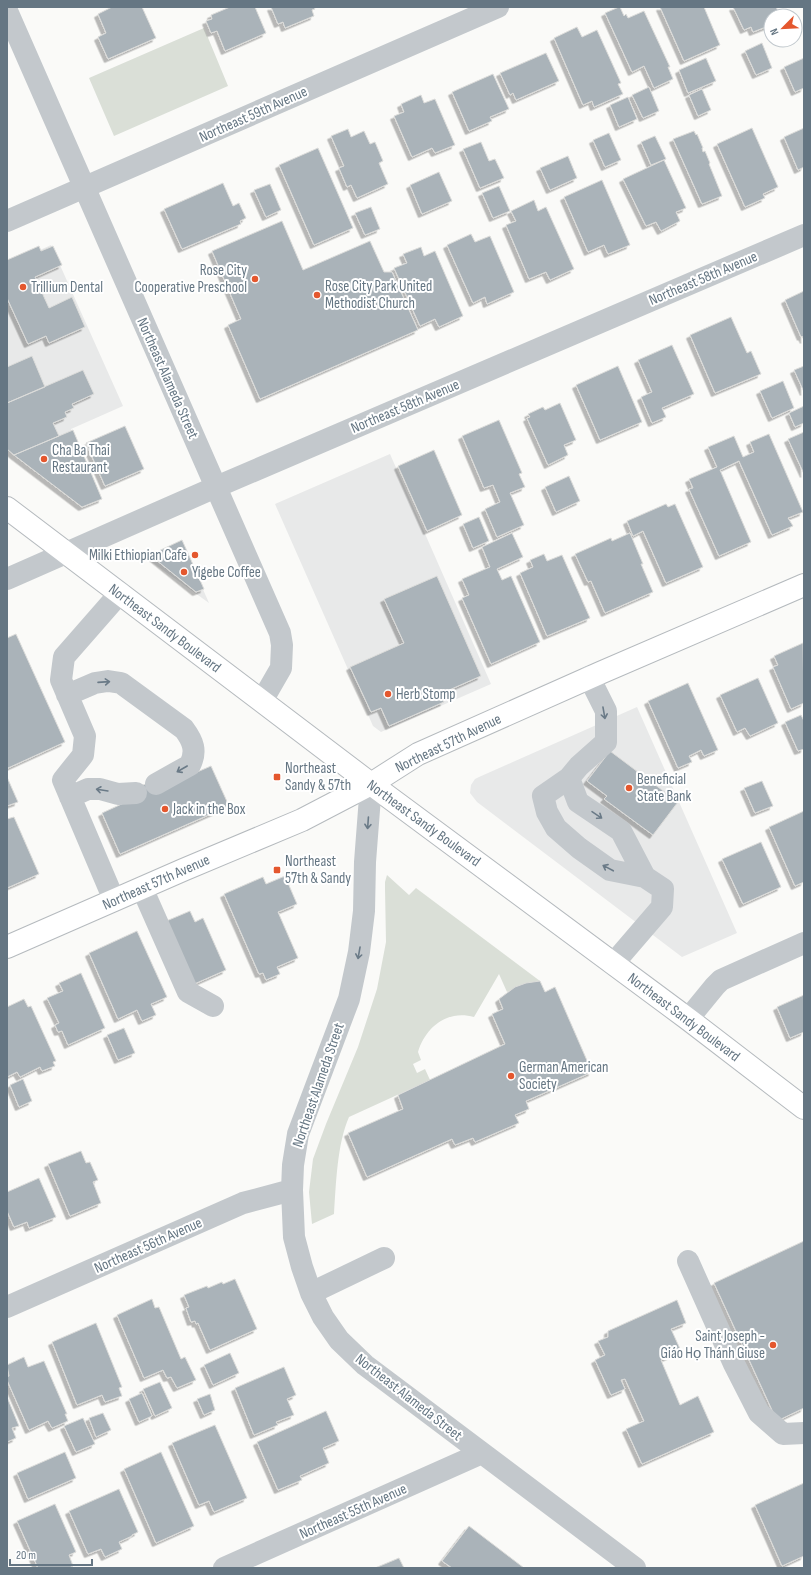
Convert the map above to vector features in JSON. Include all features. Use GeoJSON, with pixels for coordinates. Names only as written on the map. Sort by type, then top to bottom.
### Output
{"type":"FeatureCollection","features":[{"type":"Feature","properties":{"kind":"main road","name":"Northeast Sandy Boulevard"},"geometry":{"type":"LineString","coordinates":[[7,508],[371,784],[688,1019],[804,1108]]}},
{"type":"Feature","properties":{"kind":"main road","name":"Northeast 57th Avenue"},"geometry":{"type":"LineString","coordinates":[[7,947],[302,820],[371,784],[418,754],[589,677],[804,585]]}},
{"type":"Feature","properties":{"kind":"street","name":"Northeast 59th Avenue"},"geometry":{"type":"LineString","coordinates":[[7,221],[498,7]]}},
{"type":"Feature","properties":{"kind":"street","name":"Northeast Alameda Street"},"geometry":{"type":"LineString","coordinates":[[7,11],[280,634],[282,645],[281,668],[262,701]]}},
{"type":"Feature","properties":{"kind":"street","name":"Northeast 58th Avenue"},"geometry":{"type":"LineString","coordinates":[[7,579],[216,487],[804,235]]}},
{"type":"Feature","properties":{"kind":"street"},"geometry":{"type":"LineString","coordinates":[[114,900],[63,780],[83,755],[86,736],[61,680],[64,656],[120,593]]}},
{"type":"Feature","properties":{"kind":"street"},"geometry":{"type":"LineString","coordinates":[[589,677],[606,711],[606,742],[579,766],[569,778],[543,796],[547,812],[556,828],[579,848],[610,870],[645,877],[663,888],[662,907],[613,964]]}},
{"type":"Feature","properties":{"kind":"street"},"geometry":{"type":"LineString","coordinates":[[67,694],[95,683],[108,681],[121,683],[184,729],[192,739],[194,749],[193,759],[190,765],[156,784]]}},
{"type":"Feature","properties":{"kind":"street"},"geometry":{"type":"LineString","coordinates":[[569,778],[578,802],[621,831],[645,877]]}},
{"type":"Feature","properties":{"kind":"street","name":"Northeast Alameda Street"},"geometry":{"type":"LineString","coordinates":[[371,784],[365,862],[364,911],[359,952],[349,999],[298,1134],[293,1164],[292,1190],[294,1237],[302,1268],[311,1293],[323,1317],[339,1340],[365,1366],[635,1568]]}},
{"type":"Feature","properties":{"kind":"street"},"geometry":{"type":"LineString","coordinates":[[70,797],[88,789],[100,789],[118,794],[136,794]]}},
{"type":"Feature","properties":{"kind":"street"},"geometry":{"type":"LineString","coordinates":[[142,888],[188,992],[213,1006]]}},
{"type":"Feature","properties":{"kind":"street"},"geometry":{"type":"LineString","coordinates":[[688,1019],[721,980],[804,943]]}},
{"type":"Feature","properties":{"kind":"street","name":"Northeast 56th Avenue"},"geometry":{"type":"LineString","coordinates":[[7,1307],[243,1203],[292,1190]]}},
{"type":"Feature","properties":{"kind":"street"},"geometry":{"type":"LineString","coordinates":[[311,1293],[384,1258]]}},
{"type":"Feature","properties":{"kind":"street"},"geometry":{"type":"LineString","coordinates":[[688,1261],[734,1364],[759,1414],[782,1434],[804,1433]]}},
{"type":"Feature","properties":{"kind":"street","name":"Northeast 55th Avenue"},"geometry":{"type":"LineString","coordinates":[[224,1568],[482,1453]]}},
{"type":"Feature","properties":{"kind":"shaded area"},"geometry":{"type":"Polygon","coordinates":[[[204,28],[228,86],[114,136],[89,78],[204,28]]]}},
{"type":"Feature","properties":{"kind":"shaded area"},"geometry":{"type":"Polygon","coordinates":[[[51,245],[123,406],[71,429],[100,498],[82,507],[7,450],[7,265],[51,245]]]}},
{"type":"Feature","properties":{"kind":"shaded area"},"geometry":{"type":"Polygon","coordinates":[[[390,454],[491,684],[381,732],[373,726],[275,504],[390,454]]]}},
{"type":"Feature","properties":{"kind":"shaded area","name":"Yigebe Coffee"},"geometry":{"type":"Polygon","coordinates":[[[183,544],[209,603],[149,560],[183,544]]]}},
{"type":"Feature","properties":{"kind":"shaded area"},"geometry":{"type":"Polygon","coordinates":[[[637,707],[737,933],[682,957],[477,802],[470,793],[471,785],[475,779],[637,707]]]}},
{"type":"Feature","properties":{"kind":"shaded area"},"geometry":{"type":"Polygon","coordinates":[[[387,875],[409,895],[416,888],[540,981],[524,984],[507,992],[499,974],[474,1017],[464,1015],[446,1018],[438,1022],[432,1028],[421,1043],[418,1052],[421,1060],[413,1064],[417,1073],[425,1069],[430,1080],[349,1117],[342,1139],[336,1178],[334,1214],[312,1224],[309,1192],[313,1159],[358,1047],[377,989],[386,942],[385,882],[387,875]]]}},
{"type":"Feature","properties":{"kind":"building"},"geometry":{"type":"Polygon","coordinates":[[[112,7],[142,7],[156,38],[108,59],[98,37],[106,33],[98,14],[112,7]]]}},
{"type":"Feature","properties":{"kind":"building"},"geometry":{"type":"Polygon","coordinates":[[[230,7],[255,7],[266,33],[225,51],[217,31],[211,33],[206,21],[212,19],[211,15],[230,7]]]}},
{"type":"Feature","properties":{"kind":"building"},"geometry":{"type":"Polygon","coordinates":[[[271,7],[314,7],[315,9],[312,10],[314,16],[285,28],[283,22],[278,24],[271,7]]]}},
{"type":"Feature","properties":{"kind":"building"},"geometry":{"type":"Polygon","coordinates":[[[619,7],[624,16],[626,14],[628,18],[644,11],[670,67],[668,67],[673,79],[654,88],[644,66],[632,72],[605,13],[619,7]]]}},
{"type":"Feature","properties":{"kind":"building"},"geometry":{"type":"Polygon","coordinates":[[[660,7],[704,7],[720,45],[684,61],[660,7]]]}},
{"type":"Feature","properties":{"kind":"building"},"geometry":{"type":"Polygon","coordinates":[[[733,7],[776,7],[763,8],[763,28],[753,32],[751,27],[744,30],[733,7]]]}},
{"type":"Feature","properties":{"kind":"building"},"geometry":{"type":"Polygon","coordinates":[[[577,27],[582,37],[597,30],[621,83],[618,84],[623,94],[594,107],[592,101],[583,105],[554,38],[577,27]]]}},
{"type":"Feature","properties":{"kind":"building"},"geometry":{"type":"Polygon","coordinates":[[[762,43],[772,68],[756,75],[745,51],[762,43]]]}},
{"type":"Feature","properties":{"kind":"building"},"geometry":{"type":"Polygon","coordinates":[[[546,53],[559,81],[516,100],[513,93],[510,95],[500,73],[546,53]]]}},
{"type":"Feature","properties":{"kind":"building"},"geometry":{"type":"Polygon","coordinates":[[[706,58],[716,81],[688,93],[679,70],[706,58]]]}},
{"type":"Feature","properties":{"kind":"building"},"geometry":{"type":"Polygon","coordinates":[[[804,58],[804,88],[795,92],[784,67],[804,58]]]}},
{"type":"Feature","properties":{"kind":"building"},"geometry":{"type":"Polygon","coordinates":[[[493,74],[509,109],[490,117],[492,121],[469,131],[452,92],[493,74]]]}},
{"type":"Feature","properties":{"kind":"building"},"geometry":{"type":"Polygon","coordinates":[[[649,87],[659,111],[643,118],[632,95],[649,87]]]}},
{"type":"Feature","properties":{"kind":"building"},"geometry":{"type":"Polygon","coordinates":[[[702,89],[711,110],[698,116],[689,95],[702,89]]]}},
{"type":"Feature","properties":{"kind":"building"},"geometry":{"type":"Polygon","coordinates":[[[421,95],[424,103],[435,99],[455,145],[435,153],[432,148],[412,157],[394,116],[404,112],[401,104],[421,95]]]}},
{"type":"Feature","properties":{"kind":"building"},"geometry":{"type":"Polygon","coordinates":[[[628,97],[637,119],[619,127],[610,105],[628,97]]]}},
{"type":"Feature","properties":{"kind":"building"},"geometry":{"type":"Polygon","coordinates":[[[752,128],[778,187],[763,194],[765,198],[745,207],[717,144],[752,128]]]}},
{"type":"Feature","properties":{"kind":"building"},"geometry":{"type":"Polygon","coordinates":[[[804,128],[804,167],[798,170],[784,137],[804,128]]]}},
{"type":"Feature","properties":{"kind":"building"},"geometry":{"type":"Polygon","coordinates":[[[348,129],[351,137],[364,131],[370,144],[375,142],[383,161],[379,163],[388,184],[357,198],[351,185],[347,187],[339,168],[344,166],[331,136],[348,129]]]}},
{"type":"Feature","properties":{"kind":"building"},"geometry":{"type":"Polygon","coordinates":[[[694,131],[696,135],[697,134],[703,148],[703,152],[705,151],[722,196],[702,204],[673,139],[694,131]]]}},
{"type":"Feature","properties":{"kind":"building"},"geometry":{"type":"Polygon","coordinates":[[[609,133],[621,160],[605,167],[593,140],[609,133]]]}},
{"type":"Feature","properties":{"kind":"building"},"geometry":{"type":"Polygon","coordinates":[[[655,136],[666,159],[651,165],[641,142],[655,136]]]}},
{"type":"Feature","properties":{"kind":"building"},"geometry":{"type":"Polygon","coordinates":[[[481,142],[489,161],[495,159],[504,178],[480,188],[463,149],[481,142]]]}},
{"type":"Feature","properties":{"kind":"building"},"geometry":{"type":"Polygon","coordinates":[[[318,148],[353,228],[314,245],[279,165],[318,148]]]}},
{"type":"Feature","properties":{"kind":"building"},"geometry":{"type":"Polygon","coordinates":[[[568,156],[577,178],[550,190],[540,168],[568,156]]]}},
{"type":"Feature","properties":{"kind":"building"},"geometry":{"type":"Polygon","coordinates":[[[664,160],[686,208],[676,212],[680,221],[661,231],[656,222],[646,226],[623,179],[664,160]]]}},
{"type":"Feature","properties":{"kind":"building"},"geometry":{"type":"Polygon","coordinates":[[[439,172],[452,201],[422,214],[410,185],[439,172]]]}},
{"type":"Feature","properties":{"kind":"building"},"geometry":{"type":"Polygon","coordinates":[[[602,180],[630,245],[608,254],[604,245],[588,252],[564,197],[602,180]]]}},
{"type":"Feature","properties":{"kind":"building"},"geometry":{"type":"Polygon","coordinates":[[[223,183],[233,206],[239,203],[246,218],[240,221],[241,224],[182,249],[164,209],[223,183]]]}},
{"type":"Feature","properties":{"kind":"building"},"geometry":{"type":"Polygon","coordinates":[[[270,184],[281,210],[266,217],[254,190],[270,184]]]}},
{"type":"Feature","properties":{"kind":"building"},"geometry":{"type":"Polygon","coordinates":[[[499,186],[510,211],[493,218],[482,193],[499,186]]]}},
{"type":"Feature","properties":{"kind":"building"},"geometry":{"type":"Polygon","coordinates":[[[534,200],[538,211],[546,207],[574,269],[550,280],[546,272],[529,279],[506,225],[516,221],[511,211],[534,200]]]}},
{"type":"Feature","properties":{"kind":"building"},"geometry":{"type":"Polygon","coordinates":[[[371,207],[380,229],[365,235],[355,213],[371,207]]]}},
{"type":"Feature","properties":{"kind":"building","name":"Rose City Park United Methodist Church"},"geometry":{"type":"Polygon","coordinates":[[[282,221],[303,270],[370,241],[384,272],[392,272],[418,330],[260,399],[228,325],[241,319],[212,251],[282,221]]]}},
{"type":"Feature","properties":{"kind":"building"},"geometry":{"type":"Polygon","coordinates":[[[471,234],[475,242],[490,236],[514,292],[487,304],[485,297],[473,303],[447,245],[471,234]]]}},
{"type":"Feature","properties":{"kind":"building","name":"Trillium Dental"},"geometry":{"type":"Polygon","coordinates":[[[39,246],[41,251],[53,246],[62,265],[35,277],[49,308],[72,297],[85,327],[49,343],[46,336],[28,344],[7,298],[7,260],[39,246]]]}},
{"type":"Feature","properties":{"kind":"building"},"geometry":{"type":"Polygon","coordinates":[[[421,247],[424,256],[435,251],[463,316],[439,327],[435,319],[420,326],[394,268],[407,263],[403,254],[421,247]]]}},
{"type":"Feature","properties":{"kind":"building"},"geometry":{"type":"Polygon","coordinates":[[[804,291],[804,340],[802,336],[801,337],[785,300],[804,291]]]}},
{"type":"Feature","properties":{"kind":"building"},"geometry":{"type":"Polygon","coordinates":[[[731,317],[747,353],[751,351],[761,374],[715,393],[690,335],[731,317]]]}},
{"type":"Feature","properties":{"kind":"building"},"geometry":{"type":"Polygon","coordinates":[[[672,345],[694,394],[662,408],[666,417],[652,423],[641,397],[652,392],[638,360],[672,345]]]}},
{"type":"Feature","properties":{"kind":"building"},"geometry":{"type":"Polygon","coordinates":[[[32,356],[45,387],[7,403],[7,367],[32,356]]]}},
{"type":"Feature","properties":{"kind":"building"},"geometry":{"type":"Polygon","coordinates":[[[618,366],[642,422],[600,440],[576,385],[618,366]]]}},
{"type":"Feature","properties":{"kind":"building"},"geometry":{"type":"Polygon","coordinates":[[[804,366],[804,392],[794,370],[804,366]]]}},
{"type":"Feature","properties":{"kind":"building"},"geometry":{"type":"Polygon","coordinates":[[[83,370],[94,394],[72,404],[74,408],[65,412],[67,417],[53,423],[59,436],[14,455],[7,449],[7,403],[83,370]]]}},
{"type":"Feature","properties":{"kind":"building"},"geometry":{"type":"Polygon","coordinates":[[[783,381],[794,408],[772,418],[760,391],[783,381]]]}},
{"type":"Feature","properties":{"kind":"building"},"geometry":{"type":"Polygon","coordinates":[[[560,403],[576,440],[564,445],[568,455],[548,465],[527,418],[530,417],[528,414],[543,407],[545,410],[560,403]]]}},
{"type":"Feature","properties":{"kind":"building"},"geometry":{"type":"Polygon","coordinates":[[[804,406],[804,423],[795,427],[789,413],[804,406]]]}},
{"type":"Feature","properties":{"kind":"building"},"geometry":{"type":"Polygon","coordinates":[[[499,420],[522,473],[519,474],[525,487],[510,493],[524,525],[497,537],[485,509],[500,502],[493,485],[484,488],[462,436],[499,420]]]}},
{"type":"Feature","properties":{"kind":"building"},"geometry":{"type":"Polygon","coordinates":[[[125,426],[144,469],[105,486],[86,443],[125,426]]]}},
{"type":"Feature","properties":{"kind":"building"},"geometry":{"type":"Polygon","coordinates":[[[73,430],[102,499],[82,507],[14,455],[73,430]]]}},
{"type":"Feature","properties":{"kind":"building"},"geometry":{"type":"Polygon","coordinates":[[[804,432],[804,474],[788,439],[804,432]]]}},
{"type":"Feature","properties":{"kind":"building"},"geometry":{"type":"Polygon","coordinates":[[[769,434],[803,512],[788,518],[793,526],[772,535],[739,461],[720,470],[751,542],[719,556],[689,489],[693,488],[689,479],[717,467],[708,447],[734,436],[743,457],[754,452],[750,442],[769,434]]]}},
{"type":"Feature","properties":{"kind":"building"},"geometry":{"type":"Polygon","coordinates":[[[434,450],[462,515],[427,531],[398,466],[434,450]]]}},
{"type":"Feature","properties":{"kind":"building"},"geometry":{"type":"Polygon","coordinates":[[[569,476],[580,501],[556,512],[545,487],[569,476]]]}},
{"type":"Feature","properties":{"kind":"building"},"geometry":{"type":"Polygon","coordinates":[[[666,504],[668,507],[675,504],[703,567],[666,583],[643,531],[633,536],[627,521],[666,504]]]}},
{"type":"Feature","properties":{"kind":"building"},"geometry":{"type":"Polygon","coordinates":[[[479,517],[489,541],[473,548],[463,524],[479,517]]]}},
{"type":"Feature","properties":{"kind":"building"},"geometry":{"type":"Polygon","coordinates":[[[512,533],[523,557],[497,569],[502,580],[511,576],[540,642],[491,664],[462,598],[469,595],[462,579],[490,567],[482,547],[512,533]]]}},
{"type":"Feature","properties":{"kind":"building"},"geometry":{"type":"Polygon","coordinates":[[[630,533],[653,592],[605,613],[591,581],[588,582],[575,554],[611,538],[612,541],[630,533]]]}},
{"type":"Feature","properties":{"kind":"building","name":"Yigebe Coffee"},"geometry":{"type":"Polygon","coordinates":[[[182,540],[204,589],[196,592],[150,555],[182,540]]]}},
{"type":"Feature","properties":{"kind":"building"},"geometry":{"type":"Polygon","coordinates":[[[544,554],[547,561],[562,555],[590,618],[547,636],[520,573],[533,567],[530,560],[544,554]]]}},
{"type":"Feature","properties":{"kind":"building"},"geometry":{"type":"Polygon","coordinates":[[[437,576],[481,676],[440,694],[444,702],[389,726],[381,708],[371,712],[350,667],[404,643],[384,599],[437,576]]]}},
{"type":"Feature","properties":{"kind":"building"},"geometry":{"type":"Polygon","coordinates":[[[16,634],[65,742],[8,768],[7,638],[16,634]]]}},
{"type":"Feature","properties":{"kind":"building"},"geometry":{"type":"Polygon","coordinates":[[[803,643],[804,703],[791,709],[773,667],[778,665],[774,656],[803,643]]]}},
{"type":"Feature","properties":{"kind":"building"},"geometry":{"type":"Polygon","coordinates":[[[758,678],[778,723],[750,736],[745,728],[737,732],[720,695],[758,678]]]}},
{"type":"Feature","properties":{"kind":"building"},"geometry":{"type":"Polygon","coordinates":[[[688,683],[718,750],[704,756],[701,750],[689,756],[692,762],[678,768],[648,701],[688,683]]]}},
{"type":"Feature","properties":{"kind":"building"},"geometry":{"type":"Polygon","coordinates":[[[801,715],[804,721],[804,749],[798,751],[785,722],[801,715]]]}},
{"type":"Feature","properties":{"kind":"building","name":"Beneficial State Bank"},"geometry":{"type":"Polygon","coordinates":[[[610,751],[678,802],[653,835],[604,799],[607,796],[587,781],[610,751]]]}},
{"type":"Feature","properties":{"kind":"building","name":"Jack in the Box"},"geometry":{"type":"Polygon","coordinates":[[[211,766],[229,806],[120,854],[102,813],[137,797],[134,789],[155,780],[158,789],[211,766]]]}},
{"type":"Feature","properties":{"kind":"building"},"geometry":{"type":"Polygon","coordinates":[[[7,777],[18,802],[7,806],[7,777]]]}},
{"type":"Feature","properties":{"kind":"building"},"geometry":{"type":"Polygon","coordinates":[[[762,781],[773,806],[755,813],[744,788],[762,781]]]}},
{"type":"Feature","properties":{"kind":"building"},"geometry":{"type":"Polygon","coordinates":[[[804,811],[804,882],[795,886],[769,827],[804,811]]]}},
{"type":"Feature","properties":{"kind":"building"},"geometry":{"type":"Polygon","coordinates":[[[14,817],[39,874],[7,888],[7,819],[14,817]]]}},
{"type":"Feature","properties":{"kind":"building"},"geometry":{"type":"Polygon","coordinates":[[[761,842],[781,887],[743,904],[722,859],[761,842]]]}},
{"type":"Feature","properties":{"kind":"building"},"geometry":{"type":"Polygon","coordinates":[[[285,876],[297,904],[278,912],[298,958],[277,967],[280,974],[266,980],[263,973],[259,974],[224,894],[263,877],[266,884],[285,876]]]}},
{"type":"Feature","properties":{"kind":"building"},"geometry":{"type":"Polygon","coordinates":[[[190,911],[195,922],[203,918],[226,970],[192,985],[164,922],[190,911]]]}},
{"type":"Feature","properties":{"kind":"building"},"geometry":{"type":"Polygon","coordinates":[[[137,931],[167,997],[151,1004],[156,1015],[142,1021],[137,1010],[118,1019],[89,953],[137,931]]]}},
{"type":"Feature","properties":{"kind":"building"},"geometry":{"type":"Polygon","coordinates":[[[81,973],[105,1028],[68,1045],[62,1031],[58,1032],[55,1025],[59,1023],[47,998],[63,991],[59,983],[81,973]]]}},
{"type":"Feature","properties":{"kind":"building","name":"German American Society"},"geometry":{"type":"Polygon","coordinates":[[[540,981],[545,992],[555,987],[592,1072],[526,1101],[529,1109],[515,1115],[519,1123],[475,1142],[473,1138],[455,1145],[452,1139],[367,1177],[348,1133],[403,1109],[398,1095],[505,1044],[492,1014],[503,1009],[499,999],[515,987],[526,983],[540,981]]]}},
{"type":"Feature","properties":{"kind":"building"},"geometry":{"type":"Polygon","coordinates":[[[804,995],[804,1032],[790,1038],[777,1007],[804,995]]]}},
{"type":"Feature","properties":{"kind":"building"},"geometry":{"type":"Polygon","coordinates":[[[24,999],[28,1007],[31,1006],[56,1061],[53,1062],[55,1066],[42,1071],[40,1067],[20,1077],[17,1072],[7,1077],[7,1007],[24,999]]]}},
{"type":"Feature","properties":{"kind":"building"},"geometry":{"type":"Polygon","coordinates":[[[124,1028],[135,1053],[118,1060],[107,1035],[124,1028]]]}},
{"type":"Feature","properties":{"kind":"building"},"geometry":{"type":"Polygon","coordinates":[[[23,1079],[32,1101],[19,1107],[10,1085],[23,1079]]]}},
{"type":"Feature","properties":{"kind":"building"},"geometry":{"type":"Polygon","coordinates":[[[81,1151],[86,1163],[90,1162],[98,1180],[93,1182],[101,1203],[70,1216],[48,1164],[81,1151]]]}},
{"type":"Feature","properties":{"kind":"building"},"geometry":{"type":"Polygon","coordinates":[[[39,1178],[56,1217],[29,1228],[27,1222],[14,1227],[7,1211],[7,1192],[39,1178]]]}},
{"type":"Feature","properties":{"kind":"building","name":"Saint Joseph - Giáo Họ Thánh Giuse"},"geometry":{"type":"Polygon","coordinates":[[[804,1241],[804,1408],[777,1421],[714,1283],[804,1241]]]}},
{"type":"Feature","properties":{"kind":"building"},"geometry":{"type":"Polygon","coordinates":[[[235,1279],[257,1329],[210,1350],[198,1323],[196,1324],[195,1321],[191,1322],[186,1308],[189,1307],[184,1295],[207,1286],[208,1288],[222,1282],[223,1284],[235,1279]]]}},
{"type":"Feature","properties":{"kind":"building"},"geometry":{"type":"Polygon","coordinates":[[[152,1299],[155,1308],[159,1307],[181,1359],[185,1357],[196,1380],[177,1388],[171,1377],[167,1378],[163,1370],[144,1378],[117,1315],[152,1299]]]}},
{"type":"Feature","properties":{"kind":"building"},"geometry":{"type":"Polygon","coordinates":[[[677,1300],[686,1323],[671,1329],[681,1351],[661,1360],[680,1405],[698,1396],[714,1432],[642,1464],[626,1429],[644,1421],[625,1379],[621,1380],[625,1389],[611,1395],[595,1360],[605,1355],[598,1341],[608,1337],[608,1331],[677,1300]]]}},
{"type":"Feature","properties":{"kind":"building"},"geometry":{"type":"Polygon","coordinates":[[[96,1323],[122,1387],[119,1388],[122,1396],[105,1402],[102,1395],[77,1405],[52,1342],[96,1323]]]}},
{"type":"Feature","properties":{"kind":"building"},"geometry":{"type":"Polygon","coordinates":[[[230,1353],[239,1373],[213,1385],[204,1365],[230,1353]]]}},
{"type":"Feature","properties":{"kind":"building"},"geometry":{"type":"Polygon","coordinates":[[[24,1357],[28,1367],[44,1361],[67,1414],[65,1414],[68,1421],[52,1428],[48,1421],[29,1430],[7,1380],[7,1377],[9,1376],[7,1365],[24,1357]]]}},
{"type":"Feature","properties":{"kind":"building"},"geometry":{"type":"Polygon","coordinates":[[[284,1367],[296,1395],[287,1399],[294,1415],[276,1422],[278,1425],[254,1435],[235,1388],[284,1367]]]}},
{"type":"Feature","properties":{"kind":"building"},"geometry":{"type":"Polygon","coordinates":[[[160,1382],[172,1408],[155,1416],[143,1389],[160,1382]]]}},
{"type":"Feature","properties":{"kind":"building"},"geometry":{"type":"Polygon","coordinates":[[[142,1393],[152,1416],[139,1422],[129,1399],[142,1393]]]}},
{"type":"Feature","properties":{"kind":"building"},"geometry":{"type":"Polygon","coordinates":[[[210,1394],[215,1410],[204,1415],[197,1399],[210,1394]]]}},
{"type":"Feature","properties":{"kind":"building"},"geometry":{"type":"Polygon","coordinates":[[[7,1397],[19,1426],[12,1428],[16,1438],[7,1442],[7,1397]]]}},
{"type":"Feature","properties":{"kind":"building"},"geometry":{"type":"Polygon","coordinates":[[[326,1411],[339,1441],[323,1448],[329,1463],[300,1476],[302,1480],[278,1490],[257,1442],[326,1411]]]}},
{"type":"Feature","properties":{"kind":"building"},"geometry":{"type":"Polygon","coordinates":[[[103,1413],[111,1430],[96,1437],[89,1418],[103,1413]]]}},
{"type":"Feature","properties":{"kind":"building"},"geometry":{"type":"Polygon","coordinates":[[[83,1418],[95,1444],[76,1452],[64,1426],[83,1418]]]}},
{"type":"Feature","properties":{"kind":"building"},"geometry":{"type":"Polygon","coordinates":[[[215,1425],[247,1498],[214,1512],[209,1501],[199,1505],[172,1443],[215,1425]]]}},
{"type":"Feature","properties":{"kind":"building"},"geometry":{"type":"Polygon","coordinates":[[[65,1452],[76,1478],[28,1499],[17,1473],[65,1452]]]}},
{"type":"Feature","properties":{"kind":"building"},"geometry":{"type":"Polygon","coordinates":[[[161,1452],[194,1526],[156,1543],[124,1469],[161,1452]]]}},
{"type":"Feature","properties":{"kind":"building"},"geometry":{"type":"Polygon","coordinates":[[[804,1483],[804,1556],[782,1566],[755,1505],[804,1483]]]}},
{"type":"Feature","properties":{"kind":"building"},"geometry":{"type":"Polygon","coordinates":[[[119,1489],[138,1532],[119,1542],[122,1549],[105,1557],[101,1549],[88,1554],[69,1511],[119,1489]]]}},
{"type":"Feature","properties":{"kind":"building"},"geometry":{"type":"Polygon","coordinates":[[[55,1504],[76,1552],[69,1555],[73,1566],[69,1568],[38,1568],[17,1521],[55,1504]]]}},
{"type":"Feature","properties":{"kind":"building"},"geometry":{"type":"Polygon","coordinates":[[[469,1526],[524,1568],[452,1568],[442,1561],[469,1526]]]}},
{"type":"Feature","properties":{"kind":"building"},"geometry":{"type":"Polygon","coordinates":[[[399,1558],[404,1568],[375,1568],[399,1558]]]}},
{"type":"Feature","properties":{"kind":"place","name":"Rose City Cooperative Preschool"},"geometry":{"type":"Point","coordinates":[255,279]}},
{"type":"Feature","properties":{"kind":"place","name":"Trillium Dental"},"geometry":{"type":"Point","coordinates":[23,287]}},
{"type":"Feature","properties":{"kind":"place","name":"Rose City Park United Methodist Church"},"geometry":{"type":"Point","coordinates":[317,295]}},
{"type":"Feature","properties":{"kind":"place","name":"Cha Ba Thai Restaurant"},"geometry":{"type":"Point","coordinates":[44,459]}},
{"type":"Feature","properties":{"kind":"place","name":"Milki Ethiopian Cafe"},"geometry":{"type":"Point","coordinates":[195,555]}},
{"type":"Feature","properties":{"kind":"place","name":"Yigebe Coffee"},"geometry":{"type":"Point","coordinates":[184,572]}},
{"type":"Feature","properties":{"kind":"place","name":"Herb Stomp"},"geometry":{"type":"Point","coordinates":[388,694]}},
{"type":"Feature","properties":{"kind":"place","name":"Northeast Sandy & 57th"},"geometry":{"type":"Point","coordinates":[277,777]}},
{"type":"Feature","properties":{"kind":"place","name":"Beneficial State Bank"},"geometry":{"type":"Point","coordinates":[629,788]}},
{"type":"Feature","properties":{"kind":"place","name":"Jack in the Box"},"geometry":{"type":"Point","coordinates":[165,809]}},
{"type":"Feature","properties":{"kind":"place","name":"Northeast 57th & Sandy"},"geometry":{"type":"Point","coordinates":[277,870]}},
{"type":"Feature","properties":{"kind":"place","name":"German American Society"},"geometry":{"type":"Point","coordinates":[511,1076]}},
{"type":"Feature","properties":{"kind":"place","name":"Saint Joseph - Giáo Họ Thánh Giuse"},"geometry":{"type":"Point","coordinates":[773,1345]}}]}
